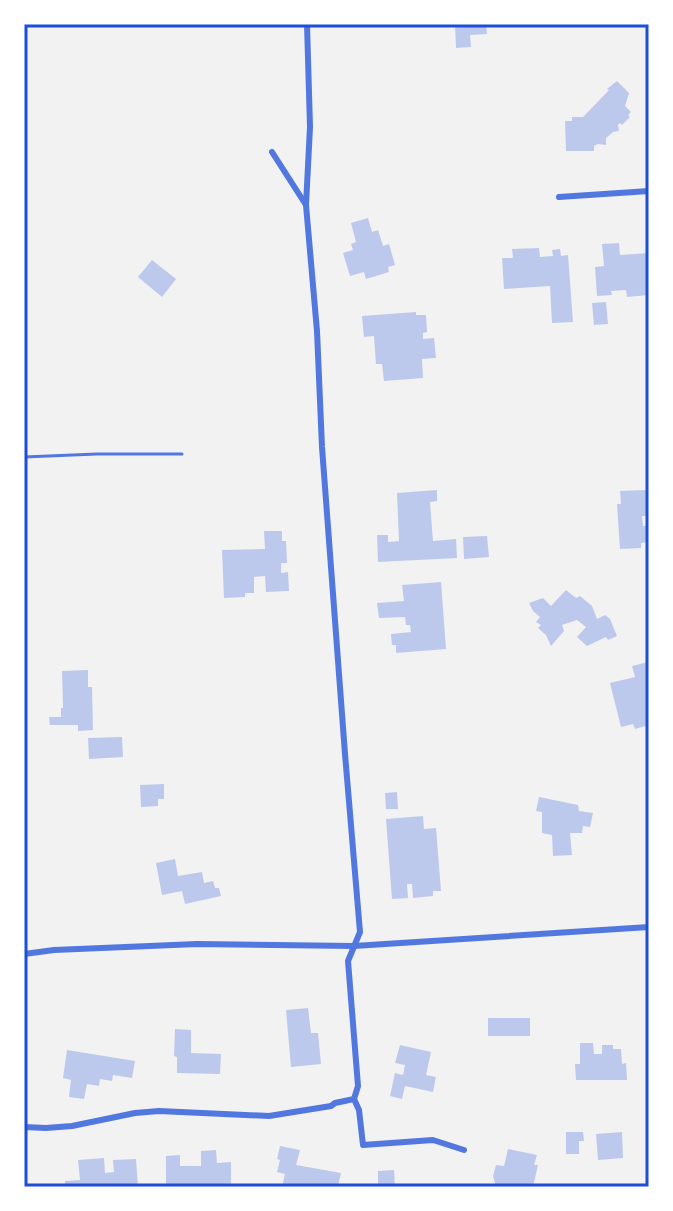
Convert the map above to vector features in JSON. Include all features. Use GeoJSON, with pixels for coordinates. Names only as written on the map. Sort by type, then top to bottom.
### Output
{"type":"FeatureCollection","features":[{"type":"Feature","properties":{"kind":"street"},"geometry":{"type":"LineString","coordinates":[[307,24],[310,127],[306,205],[360,932],[348,961],[358,1086],[354,1099],[359,1110],[363,1145],[433,1140],[464,1150]]}},
{"type":"Feature","properties":{"kind":"street"},"geometry":{"type":"LineString","coordinates":[[272,152],[306,205]]}},
{"type":"Feature","properties":{"kind":"street"},"geometry":{"type":"LineString","coordinates":[[559,197],[649,191]]}},
{"type":"Feature","properties":{"kind":"street"},"geometry":{"type":"LineString","coordinates":[[24,954],[67,949],[197,944],[354,946],[649,927]]}},
{"type":"Feature","properties":{"kind":"street"},"geometry":{"type":"LineString","coordinates":[[24,1127],[72,1126],[159,1111],[269,1116],[354,1099]]}},
{"type":"Feature","properties":{"kind":"lane"},"geometry":{"type":"LineString","coordinates":[[24,457],[182,454]]}},
{"type":"Feature","properties":{"kind":"building"},"geometry":{"type":"Polygon","coordinates":[[[455,24],[486,24],[487,34],[470,35],[471,47],[456,48],[455,24]]]}},
{"type":"Feature","properties":{"kind":"building"},"geometry":{"type":"Polygon","coordinates":[[[617,81],[629,93],[625,106],[631,112],[630,117],[618,125],[619,131],[606,138],[606,145],[594,146],[594,151],[566,151],[565,121],[583,117],[617,81]]]}},
{"type":"Feature","properties":{"kind":"building"},"geometry":{"type":"Polygon","coordinates":[[[368,218],[372,232],[378,230],[383,246],[389,244],[395,265],[388,267],[389,272],[366,279],[364,272],[350,276],[343,253],[353,250],[351,244],[356,242],[351,223],[368,218]]]}},
{"type":"Feature","properties":{"kind":"building"},"geometry":{"type":"Polygon","coordinates":[[[619,243],[620,255],[649,253],[649,295],[627,297],[626,290],[597,296],[595,267],[604,266],[602,244],[619,243]]]}},
{"type":"Feature","properties":{"kind":"building"},"geometry":{"type":"Polygon","coordinates":[[[539,248],[540,257],[553,256],[552,250],[560,249],[561,256],[568,255],[573,322],[552,323],[550,286],[504,289],[502,258],[513,258],[512,249],[539,248]]]}},
{"type":"Feature","properties":{"kind":"building"},"geometry":{"type":"Polygon","coordinates":[[[152,260],[176,279],[162,297],[138,277],[152,260]]]}},
{"type":"Feature","properties":{"kind":"building"},"geometry":{"type":"Polygon","coordinates":[[[606,302],[608,324],[594,325],[592,303],[606,302]]]}},
{"type":"Feature","properties":{"kind":"building"},"geometry":{"type":"Polygon","coordinates":[[[416,312],[416,315],[426,315],[427,332],[423,333],[423,339],[434,338],[436,358],[422,359],[423,378],[384,381],[382,364],[376,364],[374,336],[364,337],[362,316],[416,312]]]}},
{"type":"Feature","properties":{"kind":"building"},"geometry":{"type":"Polygon","coordinates":[[[437,490],[437,501],[430,502],[433,541],[456,539],[457,558],[378,562],[377,535],[388,535],[388,542],[399,541],[397,493],[437,490]]]}},
{"type":"Feature","properties":{"kind":"building"},"geometry":{"type":"Polygon","coordinates":[[[646,490],[647,516],[642,516],[643,526],[649,526],[649,542],[641,543],[641,548],[620,549],[617,504],[621,504],[620,491],[646,490]]]}},
{"type":"Feature","properties":{"kind":"building"},"geometry":{"type":"Polygon","coordinates":[[[264,531],[282,531],[282,541],[286,541],[287,563],[281,563],[281,573],[288,572],[289,591],[266,592],[265,576],[254,577],[254,593],[245,593],[245,597],[224,598],[222,550],[265,549],[264,531]]]}},
{"type":"Feature","properties":{"kind":"building"},"geometry":{"type":"Polygon","coordinates":[[[487,536],[489,557],[464,559],[463,537],[487,536]]]}},
{"type":"Feature","properties":{"kind":"building"},"geometry":{"type":"Polygon","coordinates":[[[441,582],[446,649],[396,653],[391,634],[411,632],[410,625],[406,625],[405,617],[379,618],[377,603],[404,601],[402,585],[441,582]]]}},
{"type":"Feature","properties":{"kind":"building"},"geometry":{"type":"Polygon","coordinates":[[[566,590],[592,606],[597,619],[605,615],[610,619],[617,636],[608,640],[606,637],[587,646],[577,637],[586,627],[577,620],[562,625],[564,631],[551,646],[538,628],[541,625],[536,622],[540,617],[529,603],[543,598],[551,606],[566,590]]]}},
{"type":"Feature","properties":{"kind":"building"},"geometry":{"type":"Polygon","coordinates":[[[648,662],[649,725],[635,729],[633,724],[621,727],[610,683],[635,677],[632,666],[648,662]]]}},
{"type":"Feature","properties":{"kind":"building"},"geometry":{"type":"Polygon","coordinates":[[[88,670],[88,687],[92,687],[93,730],[78,731],[78,725],[50,725],[49,717],[61,717],[63,708],[62,671],[88,670]]]}},
{"type":"Feature","properties":{"kind":"building"},"geometry":{"type":"Polygon","coordinates":[[[122,737],[123,757],[89,759],[88,738],[122,737]]]}},
{"type":"Feature","properties":{"kind":"building"},"geometry":{"type":"Polygon","coordinates":[[[164,784],[164,799],[158,799],[158,806],[141,807],[140,785],[164,784]]]}},
{"type":"Feature","properties":{"kind":"building"},"geometry":{"type":"Polygon","coordinates":[[[397,792],[398,809],[386,809],[385,793],[397,792]]]}},
{"type":"Feature","properties":{"kind":"building"},"geometry":{"type":"Polygon","coordinates":[[[539,797],[578,805],[579,811],[593,813],[590,827],[583,826],[582,833],[570,833],[572,855],[553,856],[552,835],[542,833],[542,812],[536,811],[539,797]]]}},
{"type":"Feature","properties":{"kind":"building"},"geometry":{"type":"Polygon","coordinates":[[[423,816],[424,829],[436,828],[441,891],[433,891],[433,896],[413,898],[412,884],[407,884],[408,898],[392,899],[386,819],[423,816]]]}},
{"type":"Feature","properties":{"kind":"building"},"geometry":{"type":"Polygon","coordinates":[[[175,859],[178,876],[202,872],[204,883],[213,881],[221,896],[185,904],[182,891],[162,895],[156,863],[175,859]]]}},
{"type":"Feature","properties":{"kind":"building"},"geometry":{"type":"Polygon","coordinates":[[[308,1008],[311,1033],[318,1033],[321,1064],[291,1067],[286,1010],[308,1008]]]}},
{"type":"Feature","properties":{"kind":"building"},"geometry":{"type":"Polygon","coordinates":[[[488,1018],[530,1018],[530,1036],[488,1036],[488,1018]]]}},
{"type":"Feature","properties":{"kind":"building"},"geometry":{"type":"Polygon","coordinates":[[[175,1029],[191,1030],[191,1053],[221,1054],[220,1074],[177,1073],[175,1029]]]}},
{"type":"Feature","properties":{"kind":"building"},"geometry":{"type":"Polygon","coordinates":[[[580,1043],[593,1043],[594,1054],[602,1054],[602,1045],[621,1049],[627,1080],[576,1080],[575,1064],[580,1064],[580,1043]]]}},
{"type":"Feature","properties":{"kind":"building"},"geometry":{"type":"Polygon","coordinates":[[[400,1045],[431,1052],[426,1075],[436,1077],[433,1092],[405,1086],[402,1099],[390,1096],[395,1073],[403,1075],[405,1065],[395,1063],[400,1045]]]}},
{"type":"Feature","properties":{"kind":"building"},"geometry":{"type":"Polygon","coordinates":[[[67,1050],[135,1061],[132,1078],[113,1075],[112,1081],[100,1079],[99,1086],[87,1084],[84,1099],[69,1097],[71,1080],[63,1078],[67,1050]]]}},
{"type":"Feature","properties":{"kind":"building"},"geometry":{"type":"Polygon","coordinates":[[[566,1132],[583,1132],[584,1141],[579,1141],[579,1154],[566,1154],[566,1132]]]}},
{"type":"Feature","properties":{"kind":"building"},"geometry":{"type":"Polygon","coordinates":[[[622,1132],[623,1158],[598,1160],[596,1134],[622,1132]]]}},
{"type":"Feature","properties":{"kind":"building"},"geometry":{"type":"Polygon","coordinates":[[[280,1146],[300,1150],[296,1165],[341,1173],[338,1186],[282,1187],[285,1174],[277,1172],[280,1146]]]}},
{"type":"Feature","properties":{"kind":"building"},"geometry":{"type":"Polygon","coordinates":[[[508,1149],[537,1155],[533,1187],[496,1187],[493,1176],[496,1165],[504,1166],[508,1149]]]}},
{"type":"Feature","properties":{"kind":"building"},"geometry":{"type":"Polygon","coordinates":[[[216,1150],[217,1163],[231,1162],[231,1187],[166,1187],[166,1156],[180,1155],[180,1166],[201,1166],[201,1151],[216,1150]]]}},
{"type":"Feature","properties":{"kind":"building"},"geometry":{"type":"Polygon","coordinates":[[[104,1158],[105,1173],[114,1172],[113,1160],[136,1159],[138,1187],[65,1187],[65,1181],[80,1180],[78,1160],[104,1158]]]}},
{"type":"Feature","properties":{"kind":"building"},"geometry":{"type":"Polygon","coordinates":[[[394,1170],[395,1187],[378,1187],[378,1171],[394,1170]]]}}]}
